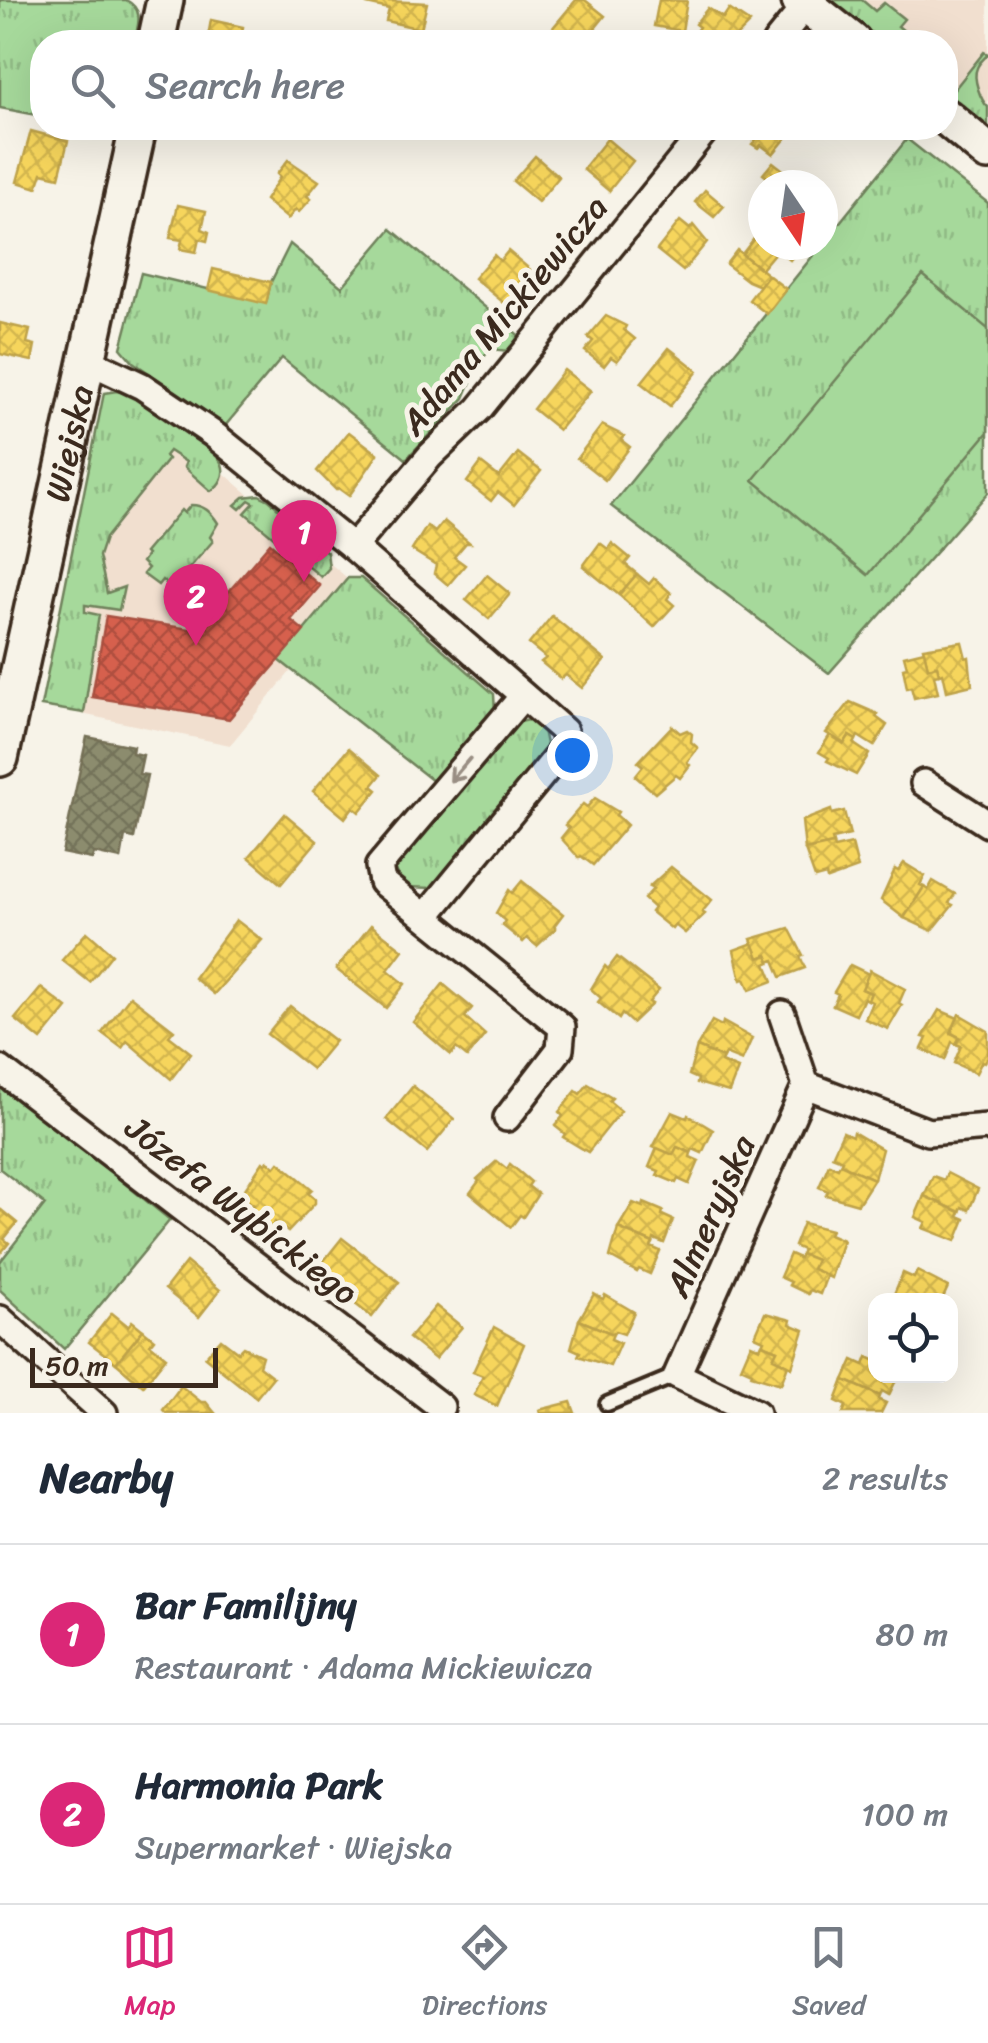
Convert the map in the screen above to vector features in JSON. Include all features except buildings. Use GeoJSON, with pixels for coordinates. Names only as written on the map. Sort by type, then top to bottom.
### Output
{"type":"FeatureCollection","features":[{"type":"Feature","properties":{"kind":"street"},"geometry":{"type":"LineString","coordinates":[[159,30],[166,0]]}},
{"type":"Feature","properties":{"kind":"street"},"geometry":{"type":"LineString","coordinates":[[784,30],[803,3],[837,30]]}},
{"type":"Feature","properties":{"kind":"street"},"geometry":{"type":"LineString","coordinates":[[958,127],[988,152]]}},
{"type":"Feature","properties":{"kind":"street","name":"Wiejska"},"geometry":{"type":"LineString","coordinates":[[0,758],[135,140]]}},
{"type":"Feature","properties":{"kind":"street","name":"Adama Mickiewicza"},"geometry":{"type":"LineString","coordinates":[[353,548],[430,456],[479,409],[697,140]]}},
{"type":"Feature","properties":{"kind":"street"},"geometry":{"type":"LineString","coordinates":[[87,360],[142,386],[212,434],[353,548],[564,731],[565,747],[427,915]]}},
{"type":"Feature","properties":{"kind":"street"},"geometry":{"type":"LineString","coordinates":[[507,1118],[560,1049],[562,1027],[382,882],[379,866],[523,696]]}},
{"type":"Feature","properties":{"kind":"street"},"geometry":{"type":"LineString","coordinates":[[924,783],[988,824]]}},
{"type":"Feature","properties":{"kind":"street"},"geometry":{"type":"LineString","coordinates":[[782,1014],[806,1085],[928,1132],[988,1127]]}},
{"type":"Feature","properties":{"kind":"street","name":"Józefa Wybickiego"},"geometry":{"type":"LineString","coordinates":[[0,1069],[441,1407]]}},
{"type":"Feature","properties":{"kind":"street","name":"Almeryjska"},"geometry":{"type":"LineString","coordinates":[[678,1375],[806,1085]]}},
{"type":"Feature","properties":{"kind":"street"},"geometry":{"type":"LineString","coordinates":[[0,1319],[104,1413]]}},
{"type":"Feature","properties":{"kind":"street"},"geometry":{"type":"LineString","coordinates":[[678,1375],[756,1413]]}},
{"type":"Feature","properties":{"kind":"lane"},"geometry":{"type":"LineString","coordinates":[[608,1404],[678,1375]]}},
{"type":"Feature","properties":{"kind":"shaded area"},"geometry":{"type":"Polygon","coordinates":[[[835,0],[988,0],[988,129],[958,103],[958,30],[871,30],[835,0]]]}},
{"type":"Feature","properties":{"kind":"shaded area"},"geometry":{"type":"Polygon","coordinates":[[[112,393],[133,396],[359,588],[230,745],[48,707],[112,393]]]}},
{"type":"Feature","properties":{"kind":"green space"},"geometry":{"type":"Polygon","coordinates":[[[0,0],[126,0],[136,8],[137,30],[30,30],[30,114],[0,108],[0,0]]]}},
{"type":"Feature","properties":{"kind":"green space"},"geometry":{"type":"Polygon","coordinates":[[[830,0],[862,0],[875,11],[884,3],[904,19],[898,26],[903,30],[868,30],[830,0]]]}},
{"type":"Feature","properties":{"kind":"green space"},"geometry":{"type":"Polygon","coordinates":[[[984,52],[988,54],[978,66],[976,77],[988,107],[988,128],[958,103],[958,85],[984,52]]]}},
{"type":"Feature","properties":{"kind":"green space"},"geometry":{"type":"Polygon","coordinates":[[[908,140],[988,203],[988,493],[829,673],[611,506],[809,260],[838,260],[838,225],[908,140]]]}},
{"type":"Feature","properties":{"kind":"green space"},"geometry":{"type":"Polygon","coordinates":[[[391,229],[522,338],[509,351],[490,349],[478,365],[464,398],[406,459],[282,358],[225,426],[133,362],[121,348],[141,273],[266,303],[271,282],[290,244],[342,287],[391,229]]]}},
{"type":"Feature","properties":{"kind":"green space"},"geometry":{"type":"Polygon","coordinates":[[[923,275],[988,329],[988,432],[868,575],[753,480],[923,275]]]}},
{"type":"Feature","properties":{"kind":"green space"},"geometry":{"type":"Polygon","coordinates":[[[117,391],[156,410],[205,446],[222,464],[223,476],[211,491],[184,467],[186,462],[169,451],[165,456],[168,459],[105,538],[99,556],[107,593],[124,587],[119,610],[85,605],[85,612],[99,615],[84,713],[41,706],[104,393],[117,391]]]}},
{"type":"Feature","properties":{"kind":"green space"},"geometry":{"type":"Polygon","coordinates":[[[259,495],[327,552],[329,568],[321,577],[245,513],[254,503],[249,500],[240,509],[235,505],[244,497],[259,495]]]}},
{"type":"Feature","properties":{"kind":"green space"},"geometry":{"type":"Polygon","coordinates":[[[191,505],[207,510],[218,523],[210,537],[213,541],[178,581],[174,579],[168,585],[162,580],[158,585],[143,574],[148,568],[142,562],[145,553],[181,510],[184,513],[191,505]]]}},
{"type":"Feature","properties":{"kind":"green space"},"geometry":{"type":"Polygon","coordinates":[[[348,578],[361,578],[494,694],[495,714],[433,781],[279,660],[348,578]]]}},
{"type":"Feature","properties":{"kind":"green space"},"geometry":{"type":"Polygon","coordinates":[[[529,720],[543,730],[547,749],[433,888],[406,887],[395,871],[399,858],[509,730],[529,720]]]}},
{"type":"Feature","properties":{"kind":"green space"},"geometry":{"type":"Polygon","coordinates":[[[0,1083],[170,1220],[64,1349],[0,1290],[0,1262],[45,1204],[0,1169],[0,1083]]]}},
{"type":"Feature","properties":{"kind":"place","name":"Bar Familijny"},"geometry":{"type":"Point","coordinates":[304,582]}},
{"type":"Feature","properties":{"kind":"place","name":"Harmonia Park"},"geometry":{"type":"Point","coordinates":[196,646]}}]}
